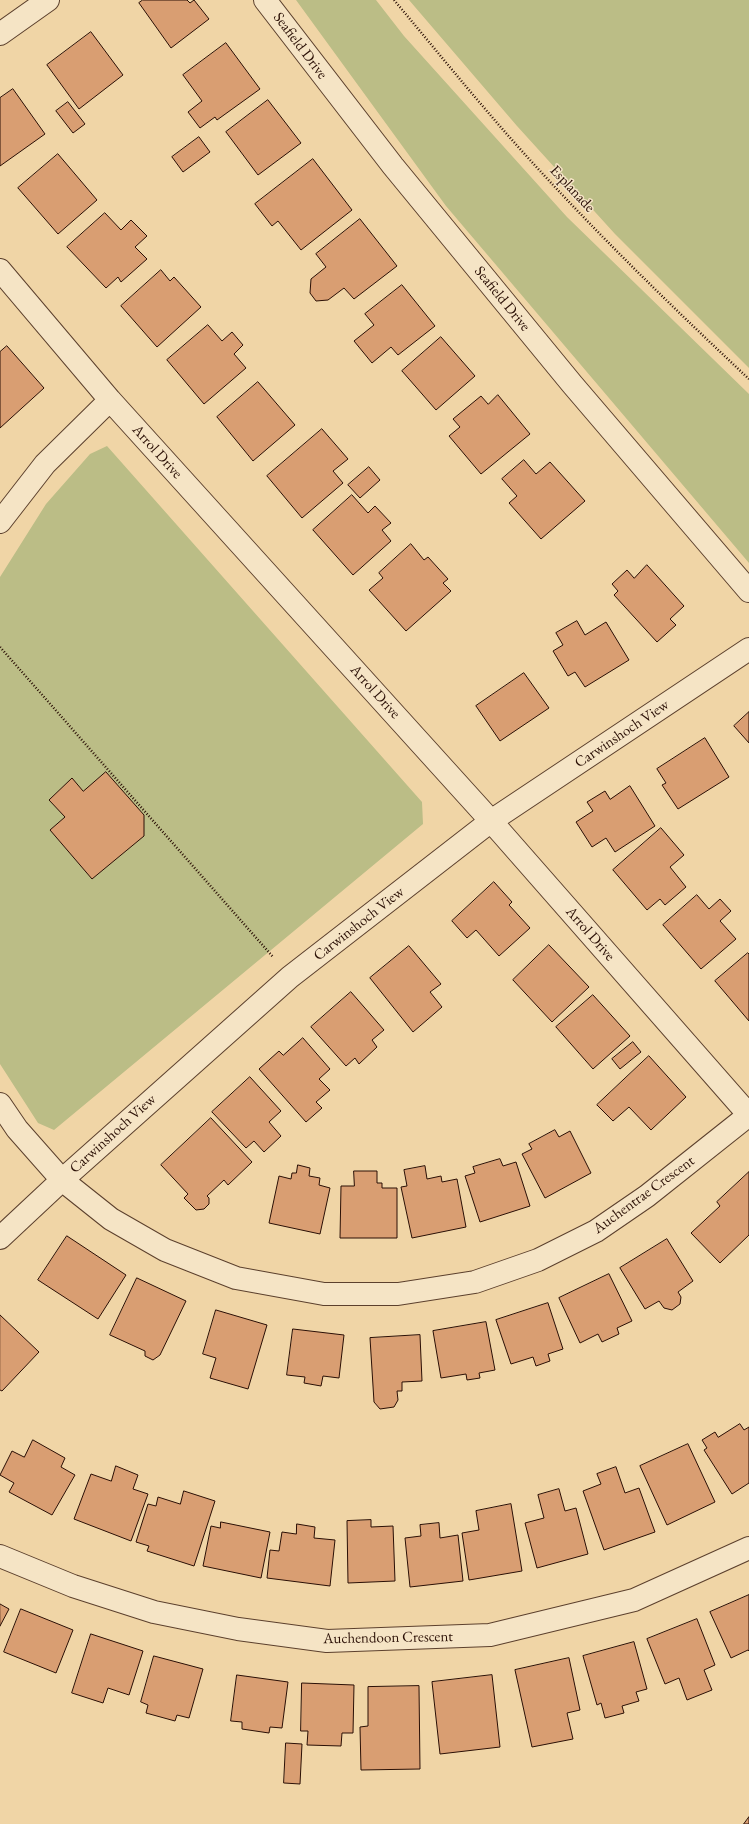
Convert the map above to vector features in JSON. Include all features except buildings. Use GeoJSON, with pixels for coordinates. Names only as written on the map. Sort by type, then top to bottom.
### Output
{"type":"FeatureCollection","features":[{"type":"Feature","properties":{"kind":"street"},"geometry":{"type":"LineString","coordinates":[[0,34],[48,0]]}},
{"type":"Feature","properties":{"kind":"street","name":"Seafield Drive"},"geometry":{"type":"LineString","coordinates":[[265,0],[392,166],[572,384],[749,591]]}},
{"type":"Feature","properties":{"kind":"street","name":"Arrol Drive"},"geometry":{"type":"LineString","coordinates":[[0,270],[110,400],[491,821],[749,1115]]}},
{"type":"Feature","properties":{"kind":"street"},"geometry":{"type":"LineString","coordinates":[[0,522],[45,464],[110,400]]}},
{"type":"Feature","properties":{"kind":"street","name":"Carwinshoch View"},"geometry":{"type":"LineString","coordinates":[[0,1238],[62,1180],[290,977],[491,821],[749,649]]}},
{"type":"Feature","properties":{"kind":"street","name":"Auchentrae Crescent"},"geometry":{"type":"LineString","coordinates":[[0,1104],[17,1129],[62,1180],[111,1219],[165,1250],[236,1278],[324,1294],[398,1294],[475,1282],[538,1260],[596,1231],[647,1196],[749,1115]]}},
{"type":"Feature","properties":{"kind":"street","name":"Auchendoon Crescent"},"geometry":{"type":"LineString","coordinates":[[0,1556],[73,1586],[154,1612],[238,1629],[327,1642],[490,1635],[634,1600],[749,1548]]}},
{"type":"Feature","properties":{"kind":"path","name":"Esplanade"},"geometry":{"type":"LineString","coordinates":[[394,0],[521,150],[594,229],[672,307],[749,379]]}},
{"type":"Feature","properties":{"kind":"path"},"geometry":{"type":"LineString","coordinates":[[0,647],[290,977]]}},
{"type":"Feature","properties":{"kind":"green space"},"geometry":{"type":"Polygon","coordinates":[[[296,0],[376,0],[404,36],[567,217],[749,394],[749,563],[446,206],[296,0]]]}},
{"type":"Feature","properties":{"kind":"green space"},"geometry":{"type":"Polygon","coordinates":[[[409,0],[749,0],[749,368],[615,234],[517,126],[409,0]]]}},
{"type":"Feature","properties":{"kind":"green space"},"geometry":{"type":"Polygon","coordinates":[[[107,446],[422,802],[423,824],[54,1130],[38,1123],[0,1064],[0,577],[46,504],[90,454],[107,446]]]}}]}
